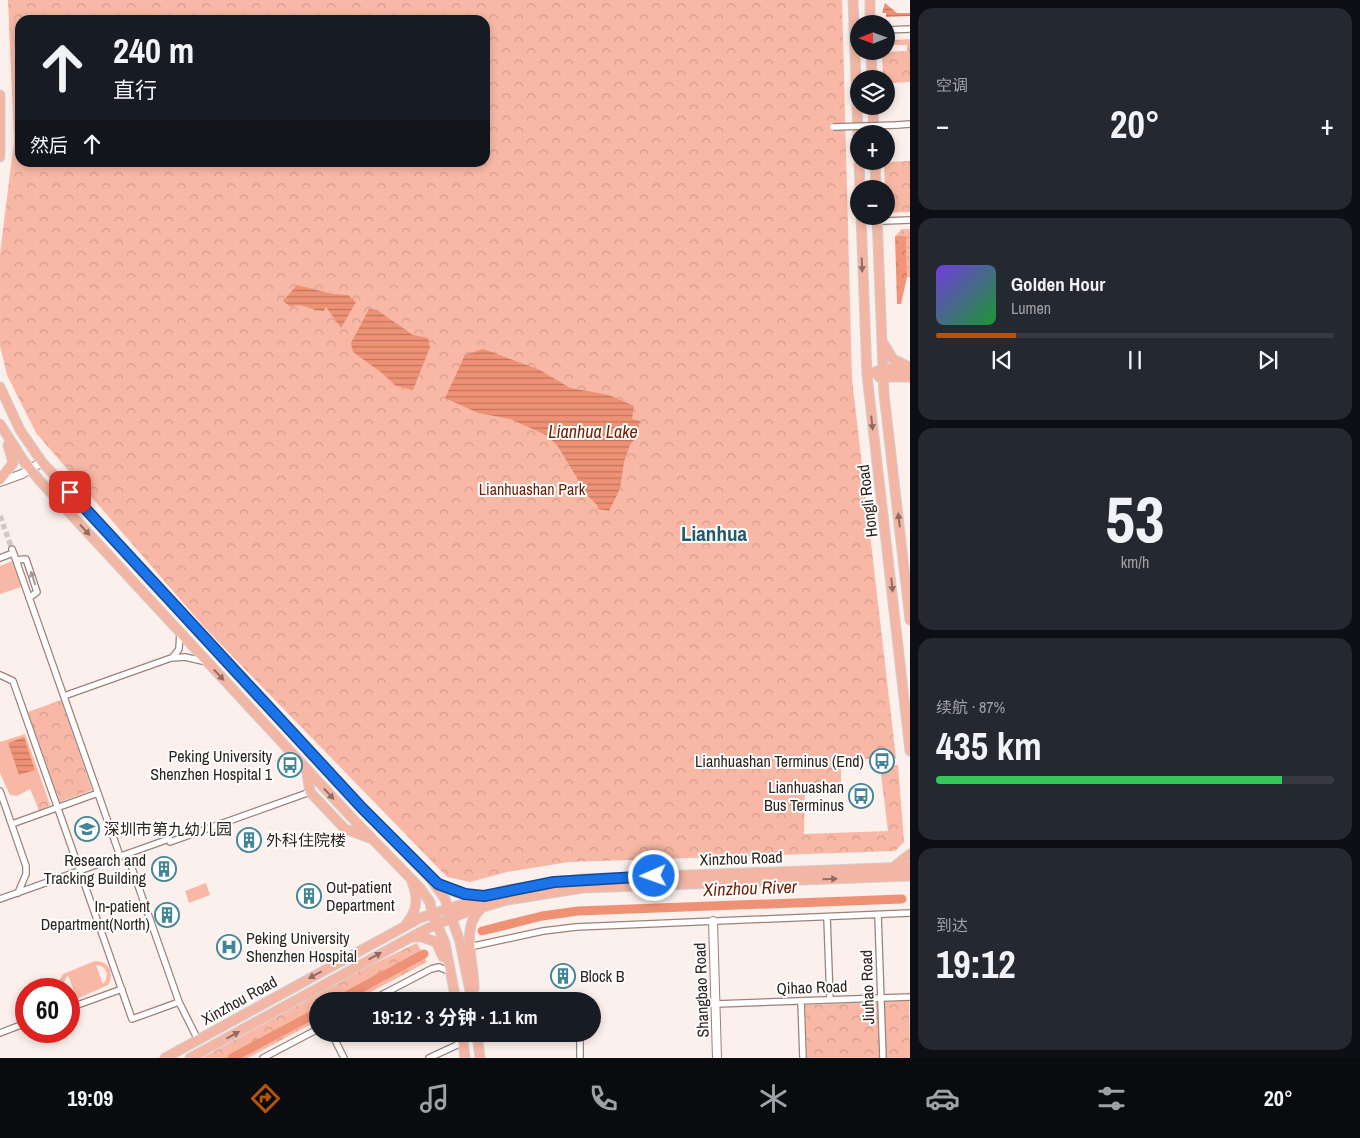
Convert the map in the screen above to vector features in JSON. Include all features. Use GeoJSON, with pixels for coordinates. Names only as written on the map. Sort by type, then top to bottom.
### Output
{"type":"FeatureCollection","features":[{"type":"Feature","properties":{"kind":"main road"},"geometry":{"type":"LineString","coordinates":[[853,0],[858,125]]}},
{"type":"Feature","properties":{"kind":"main road"},"geometry":{"type":"LineString","coordinates":[[870,0],[870,15]]}},
{"type":"Feature","properties":{"kind":"main road"},"geometry":{"type":"LineString","coordinates":[[0,95],[0,155]]}},
{"type":"Feature","properties":{"kind":"main road","name":"Hongli Road"},"geometry":{"type":"LineString","coordinates":[[861,225],[867,375],[910,751]]}},
{"type":"Feature","properties":{"kind":"main road","name":"Hongli Road"},"geometry":{"type":"LineString","coordinates":[[881,225],[883,374],[910,620]]}},
{"type":"Feature","properties":{"kind":"main road"},"geometry":{"type":"LineString","coordinates":[[882,340],[893,359],[910,367]]}},
{"type":"Feature","properties":{"kind":"main road"},"geometry":{"type":"LineString","coordinates":[[883,374],[910,367]]}},
{"type":"Feature","properties":{"kind":"main road"},"geometry":{"type":"LineString","coordinates":[[867,375],[883,374],[910,377]]}},
{"type":"Feature","properties":{"kind":"main road"},"geometry":{"type":"LineString","coordinates":[[0,388],[14,419],[42,462],[362,808],[426,872],[446,888],[465,894],[484,896]]}},
{"type":"Feature","properties":{"kind":"main road"},"geometry":{"type":"LineString","coordinates":[[0,424],[30,469],[207,662],[373,840],[410,877],[429,900],[447,951],[454,992]]}},
{"type":"Feature","properties":{"kind":"main road"},"geometry":{"type":"LineString","coordinates":[[0,481],[13,463],[5,432]]}},
{"type":"Feature","properties":{"kind":"main road"},"geometry":{"type":"LineString","coordinates":[[306,768],[310,792],[345,828],[373,840]]}},
{"type":"Feature","properties":{"kind":"main road"},"geometry":{"type":"LineString","coordinates":[[892,868],[900,864],[910,854]]}},
{"type":"Feature","properties":{"kind":"main road","name":"Xinzhou Road"},"geometry":{"type":"LineString","coordinates":[[165,1058],[404,926],[432,913],[484,896],[528,886],[582,879],[910,867]]}},
{"type":"Feature","properties":{"kind":"main road"},"geometry":{"type":"LineString","coordinates":[[426,872],[441,892],[452,918],[462,949],[470,992]]}},
{"type":"Feature","properties":{"kind":"main road","name":"Xinzhou Road"},"geometry":{"type":"LineString","coordinates":[[190,1058],[409,938],[452,918],[486,906],[529,896],[583,888],[910,876]]}},
{"type":"Feature","properties":{"kind":"main road"},"geometry":{"type":"LineString","coordinates":[[404,926],[412,916],[416,904],[416,892],[410,877]]}},
{"type":"Feature","properties":{"kind":"main road"},"geometry":{"type":"LineString","coordinates":[[473,992],[470,941],[472,920],[486,906]]}},
{"type":"Feature","properties":{"kind":"main road"},"geometry":{"type":"LineString","coordinates":[[409,938],[422,937],[432,940],[438,945],[446,970],[453,984]]}},
{"type":"Feature","properties":{"kind":"main road"},"geometry":{"type":"LineString","coordinates":[[478,1042],[480,1058]]}},
{"type":"Feature","properties":{"kind":"street"},"geometry":{"type":"LineString","coordinates":[[895,30],[910,29]]}},
{"type":"Feature","properties":{"kind":"street"},"geometry":{"type":"LineString","coordinates":[[833,127],[910,124]]}},
{"type":"Feature","properties":{"kind":"street"},"geometry":{"type":"LineString","coordinates":[[895,219],[910,220]]}},
{"type":"Feature","properties":{"kind":"street"},"geometry":{"type":"LineString","coordinates":[[0,481],[42,462]]}},
{"type":"Feature","properties":{"kind":"street"},"geometry":{"type":"LineString","coordinates":[[0,558],[13,551],[98,793],[124,855],[179,1002],[198,1040]]}},
{"type":"Feature","properties":{"kind":"street"},"geometry":{"type":"LineString","coordinates":[[16,560],[26,559],[37,592],[29,598]]}},
{"type":"Feature","properties":{"kind":"street"},"geometry":{"type":"LineString","coordinates":[[171,658],[179,651],[180,632]]}},
{"type":"Feature","properties":{"kind":"street"},"geometry":{"type":"LineString","coordinates":[[64,696],[171,658],[185,657],[207,662]]}},
{"type":"Feature","properties":{"kind":"street"},"geometry":{"type":"LineString","coordinates":[[0,675],[13,681],[132,1019],[179,1002]]}},
{"type":"Feature","properties":{"kind":"street"},"geometry":{"type":"LineString","coordinates":[[0,790],[26,866],[26,874],[18,893]]}},
{"type":"Feature","properties":{"kind":"street"},"geometry":{"type":"LineString","coordinates":[[0,899],[168,839],[170,842],[310,792]]}},
{"type":"Feature","properties":{"kind":"street"},"geometry":{"type":"LineString","coordinates":[[12,824],[98,793]]}},
{"type":"Feature","properties":{"kind":"street"},"geometry":{"type":"LineString","coordinates":[[470,941],[474,946],[485,945],[536,932],[570,927],[910,913]]}},
{"type":"Feature","properties":{"kind":"street","name":"Jiuhao Road"},"geometry":{"type":"LineString","coordinates":[[878,915],[883,1058]]}},
{"type":"Feature","properties":{"kind":"street"},"geometry":{"type":"LineString","coordinates":[[827,917],[830,1000]]}},
{"type":"Feature","properties":{"kind":"street","name":"Shangbao Road"},"geometry":{"type":"LineString","coordinates":[[713,921],[717,1058]]}},
{"type":"Feature","properties":{"kind":"street"},"geometry":{"type":"LineString","coordinates":[[472,958],[475,951],[485,945]]}},
{"type":"Feature","properties":{"kind":"street"},"geometry":{"type":"LineString","coordinates":[[431,969],[442,954]]}},
{"type":"Feature","properties":{"kind":"street"},"geometry":{"type":"LineString","coordinates":[[387,992],[431,969],[439,967],[446,970]]}},
{"type":"Feature","properties":{"kind":"street"},"geometry":{"type":"LineString","coordinates":[[80,1004],[122,989]]}},
{"type":"Feature","properties":{"kind":"street","name":"Qihao Road"},"geometry":{"type":"LineString","coordinates":[[716,1004],[910,997]]}},
{"type":"Feature","properties":{"kind":"street"},"geometry":{"type":"LineString","coordinates":[[801,1001],[803,1058]]}},
{"type":"Feature","properties":{"kind":"street"},"geometry":{"type":"LineString","coordinates":[[0,1032],[15,1027]]}},
{"type":"Feature","properties":{"kind":"street"},"geometry":{"type":"LineString","coordinates":[[263,1058],[309,1034]]}},
{"type":"Feature","properties":{"kind":"street"},"geometry":{"type":"LineString","coordinates":[[338,1042],[346,1058]]}},
{"type":"Feature","properties":{"kind":"street"},"geometry":{"type":"LineString","coordinates":[[429,1058],[458,1042]]}},
{"type":"Feature","properties":{"kind":"street"},"geometry":{"type":"LineString","coordinates":[[580,1042],[580,1058]]}},
{"type":"Feature","properties":{"kind":"street"},"geometry":{"type":"LineString","coordinates":[[436,1058],[458,1048],[465,1054]]}},
{"type":"Feature","properties":{"kind":"green space","name":"Lianhuashan Park"},"geometry":{"type":"Polygon","coordinates":[[[8,0],[842,0],[852,379],[896,758],[841,760],[841,783],[805,784],[804,834],[888,831],[880,766],[898,765],[904,842],[895,851],[569,862],[507,872],[470,882],[447,877],[205,628],[36,433],[7,375],[0,346],[0,254],[14,141],[8,0]]]}},
{"type":"Feature","properties":{"kind":"green space"},"geometry":{"type":"Polygon","coordinates":[[[910,39],[910,82],[895,83],[895,70],[883,70],[882,60],[895,60],[895,51],[907,51],[907,45],[895,45],[895,40],[910,39]]]}},
{"type":"Feature","properties":{"kind":"green space"},"geometry":{"type":"Polygon","coordinates":[[[910,161],[910,212],[895,213],[895,180],[885,180],[884,170],[895,170],[895,162],[910,161]]]}},
{"type":"Feature","properties":{"kind":"green space"},"geometry":{"type":"Polygon","coordinates":[[[902,229],[910,229],[910,277],[907,277],[906,236],[895,236],[902,229]]]}},
{"type":"Feature","properties":{"kind":"green space"},"geometry":{"type":"Polygon","coordinates":[[[895,236],[906,236],[907,277],[901,304],[897,304],[895,236]]]}},
{"type":"Feature","properties":{"kind":"green space"},"geometry":{"type":"Polygon","coordinates":[[[12,561],[21,587],[0,594],[0,566],[12,561]]]}},
{"type":"Feature","properties":{"kind":"green space"},"geometry":{"type":"Polygon","coordinates":[[[61,700],[92,790],[60,802],[28,712],[61,700]]]}},
{"type":"Feature","properties":{"kind":"green space"},"geometry":{"type":"Polygon","coordinates":[[[25,734],[48,799],[36,803],[30,789],[17,796],[10,795],[0,773],[0,742],[25,734]]]}},
{"type":"Feature","properties":{"kind":"green space"},"geometry":{"type":"Polygon","coordinates":[[[48,799],[50,805],[39,811],[36,803],[48,799]]]}},
{"type":"Feature","properties":{"kind":"green space"},"geometry":{"type":"Polygon","coordinates":[[[206,883],[210,895],[189,903],[185,891],[206,883]]]}},
{"type":"Feature","properties":{"kind":"green space"},"geometry":{"type":"Polygon","coordinates":[[[417,943],[427,962],[371,992],[322,992],[369,966],[417,943]]]}},
{"type":"Feature","properties":{"kind":"green space"},"geometry":{"type":"Polygon","coordinates":[[[95,961],[107,965],[111,972],[108,985],[80,998],[80,978],[69,978],[68,975],[66,978],[61,978],[63,974],[95,961]],[[96,965],[103,984],[107,975],[103,967],[96,965]]]}},
{"type":"Feature","properties":{"kind":"green space"},"geometry":{"type":"Polygon","coordinates":[[[309,999],[309,1025],[248,1058],[202,1058],[309,999]]]}},
{"type":"Feature","properties":{"kind":"green space"},"geometry":{"type":"Polygon","coordinates":[[[909,1001],[910,1058],[807,1058],[805,1005],[909,1001]]]}},
{"type":"Feature","properties":{"kind":"water"},"geometry":{"type":"Polygon","coordinates":[[[885,3],[897,13],[910,13],[910,16],[895,17],[895,15],[882,13],[885,3]]]}},
{"type":"Feature","properties":{"kind":"water"},"geometry":{"type":"Polygon","coordinates":[[[297,285],[333,294],[348,295],[356,302],[341,328],[326,307],[324,311],[320,311],[299,305],[291,307],[283,301],[297,285]]]}},
{"type":"Feature","properties":{"kind":"water"},"geometry":{"type":"Polygon","coordinates":[[[369,309],[377,310],[413,335],[428,338],[430,347],[413,390],[396,386],[382,373],[353,352],[351,343],[369,309]]]}},
{"type":"Feature","properties":{"kind":"water","name":"Lianhua Lake"},"geometry":{"type":"Polygon","coordinates":[[[483,349],[540,370],[570,388],[609,395],[634,406],[632,419],[640,421],[636,437],[630,445],[624,462],[620,489],[609,511],[598,509],[557,445],[546,435],[510,419],[478,413],[445,398],[465,355],[483,349]]]}},
{"type":"Feature","properties":{"kind":"water"},"geometry":{"type":"Polygon","coordinates":[[[24,737],[35,770],[19,775],[8,743],[24,737]]]}},
{"type":"Feature","properties":{"kind":"waterway","name":"Xinzhou River"},"geometry":{"type":"LineString","coordinates":[[482,931],[542,916],[578,911],[902,899]]}},
{"type":"Feature","properties":{"kind":"waterway","name":"Xinzhou River"},"geometry":{"type":"LineString","coordinates":[[354,992],[424,954]]}},
{"type":"Feature","properties":{"kind":"waterway","name":"Xinzhou River"},"geometry":{"type":"LineString","coordinates":[[232,1058],[309,1017]]}},
{"type":"Feature","properties":{"kind":"tunnel"},"geometry":{"type":"LineString","coordinates":[[0,516],[12,549]]}},
{"type":"Feature","properties":{"kind":"place","name":"Lianhuashan Terminus (End)"},"geometry":{"type":"Point","coordinates":[882,761]}},
{"type":"Feature","properties":{"kind":"place","name":"Peking University Shenzhen Hospital 1"},"geometry":{"type":"Point","coordinates":[290,765]}},
{"type":"Feature","properties":{"kind":"place","name":"Lianhuashan Bus Terminus"},"geometry":{"type":"Point","coordinates":[861,796]}},
{"type":"Feature","properties":{"kind":"place","name":"深圳市第九幼儿园"},"geometry":{"type":"Point","coordinates":[87,829]}},
{"type":"Feature","properties":{"kind":"place","name":"外科住院楼"},"geometry":{"type":"Point","coordinates":[249,840]}},
{"type":"Feature","properties":{"kind":"place","name":"Research and Tracking Building"},"geometry":{"type":"Point","coordinates":[164,869]}},
{"type":"Feature","properties":{"kind":"place","name":"Out-patient Department"},"geometry":{"type":"Point","coordinates":[309,896]}},
{"type":"Feature","properties":{"kind":"place","name":"In-patient Department(North)"},"geometry":{"type":"Point","coordinates":[167,915]}},
{"type":"Feature","properties":{"kind":"place","name":"Peking University Shenzhen Hospital"},"geometry":{"type":"Point","coordinates":[229,947]}},
{"type":"Feature","properties":{"kind":"place","name":"Block B"},"geometry":{"type":"Point","coordinates":[563,976]}},
{"type":"Feature","properties":{"kind":"district","name":"Lianhua"},"geometry":{"type":"Point","coordinates":[714,533]}},
{"type":"Feature","properties":{"kind":"route"},"geometry":{"type":"LineString","coordinates":[[70,492],[362,808],[438,884],[455,892],[484,896],[506,890],[554,882],[654,876]]}}]}
